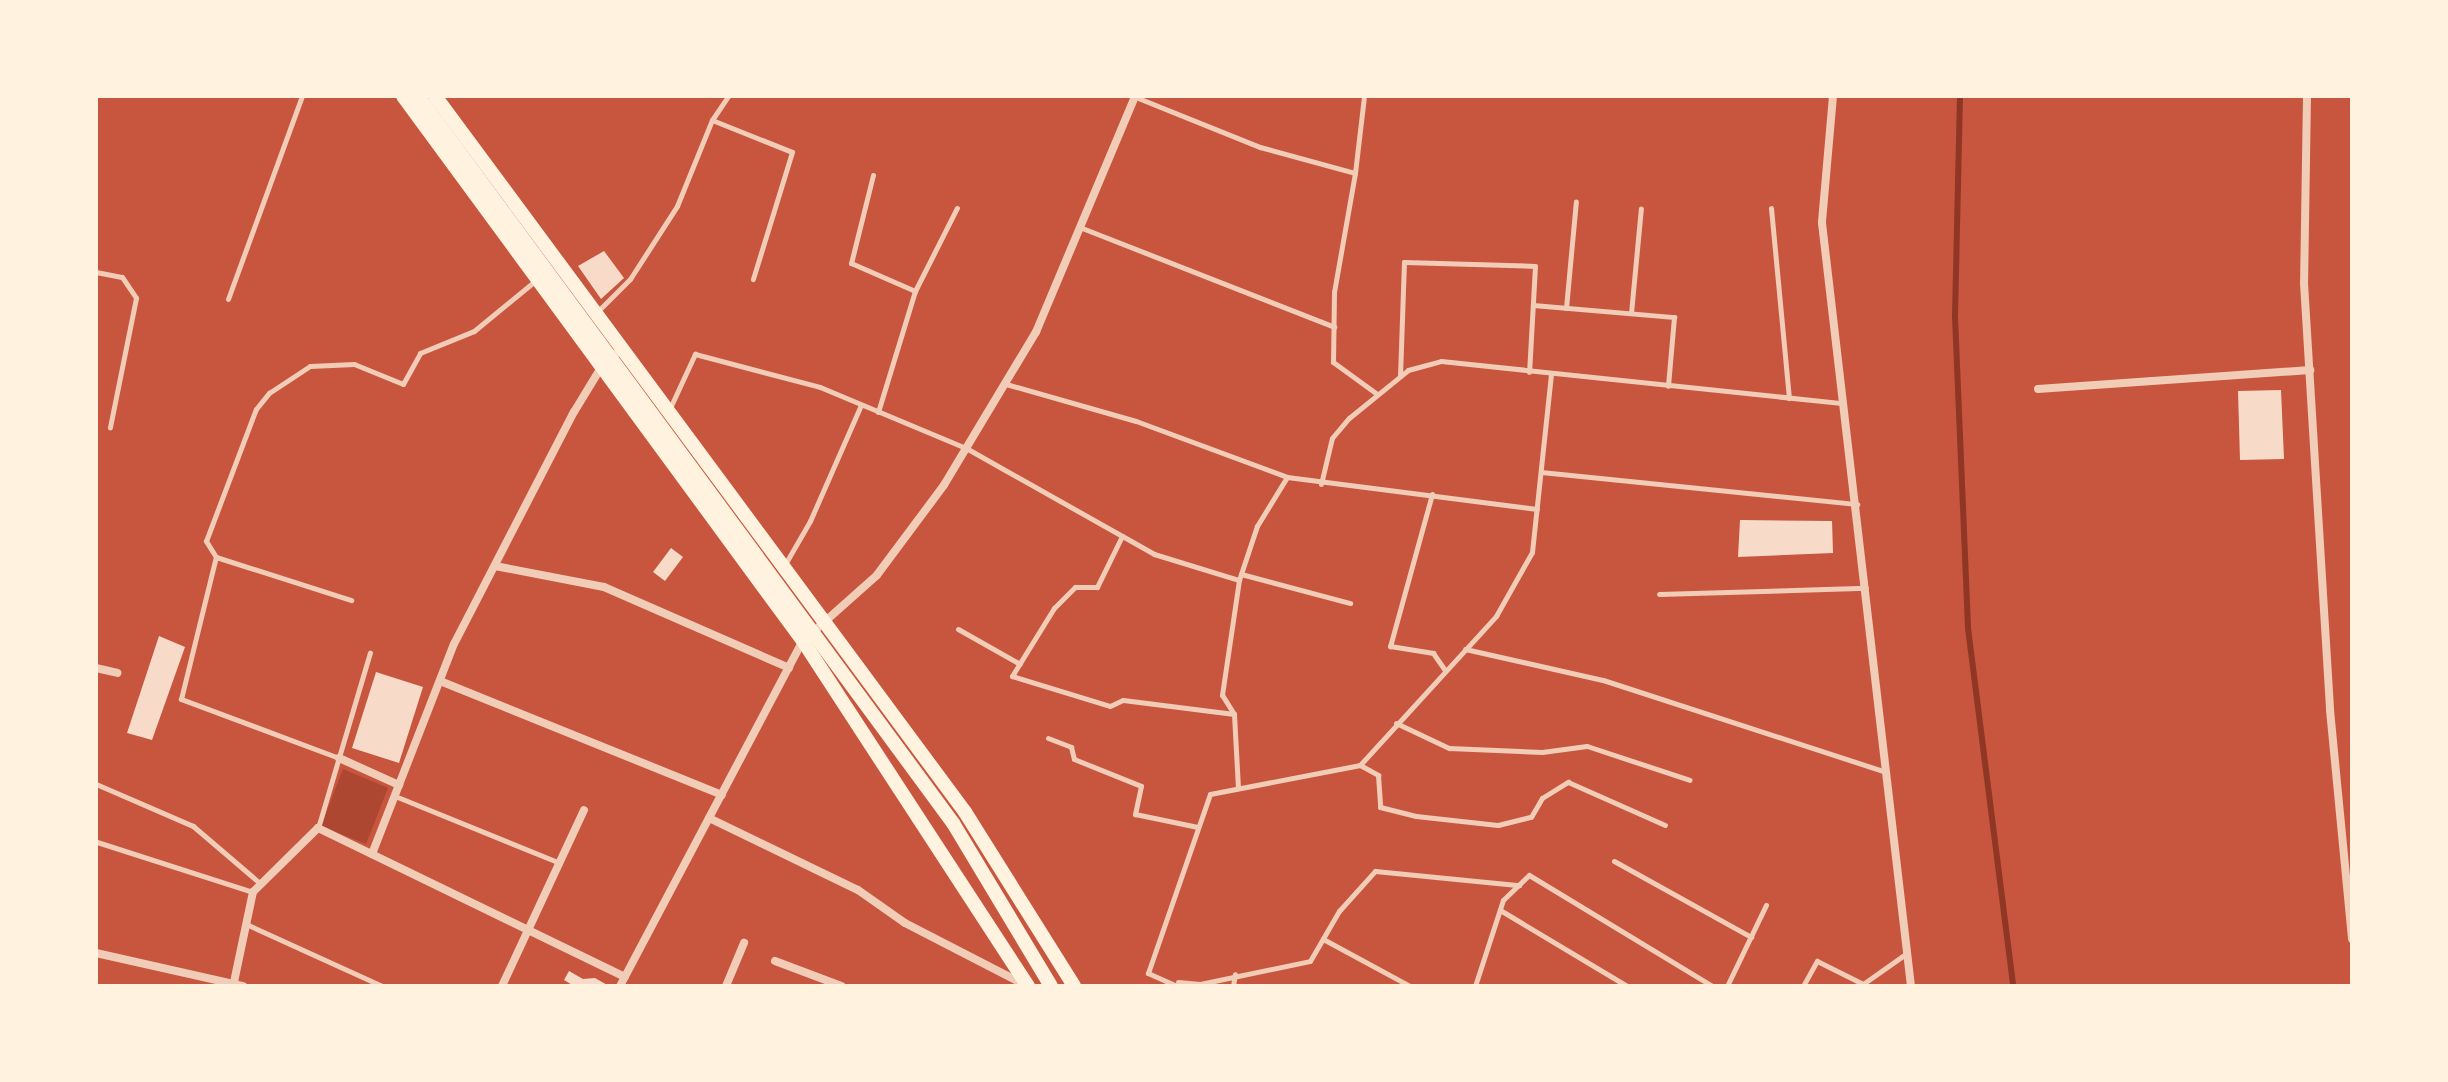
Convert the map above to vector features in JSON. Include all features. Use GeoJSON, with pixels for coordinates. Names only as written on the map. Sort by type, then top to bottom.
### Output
{"type":"FeatureCollection","features":[{"type":"Feature","properties":{"kind":"main road"},"geometry":{"type":"LineString","coordinates":[[403,96],[803,641],[1028,986]]}},
{"type":"Feature","properties":{"kind":"main road"},"geometry":{"type":"LineString","coordinates":[[418,96],[953,823],[1051,986]]}},
{"type":"Feature","properties":{"kind":"main road"},"geometry":{"type":"LineString","coordinates":[[435,96],[965,812],[1074,986]]}},
{"type":"Feature","properties":{"kind":"street"},"geometry":{"type":"LineString","coordinates":[[96,953],[239,984],[253,892],[318,828],[528,930],[623,982],[803,641],[822,619],[877,575],[966,448],[1036,332],[1082,228],[1134,96]]}},
{"type":"Feature","properties":{"kind":"street"},"geometry":{"type":"LineString","coordinates":[[1833,96],[1822,223],[1858,504],[1911,986]]}},
{"type":"Feature","properties":{"kind":"street"},"geometry":{"type":"LineString","coordinates":[[2307,96],[2304,283],[2330,710],[2352,939]]}},
{"type":"Feature","properties":{"kind":"street"},"geometry":{"type":"LineString","coordinates":[[372,854],[440,681],[495,566],[602,366],[622,348]]}},
{"type":"Feature","properties":{"kind":"street"},"geometry":{"type":"LineString","coordinates":[[2038,389],[2310,370]]}},
{"type":"Feature","properties":{"kind":"street"},"geometry":{"type":"LineString","coordinates":[[495,566],[604,587],[789,668]]}},
{"type":"Feature","properties":{"kind":"street"},"geometry":{"type":"LineString","coordinates":[[96,668],[117,673]]}},
{"type":"Feature","properties":{"kind":"street"},"geometry":{"type":"LineString","coordinates":[[440,681],[722,795]]}},
{"type":"Feature","properties":{"kind":"street"},"geometry":{"type":"LineString","coordinates":[[339,758],[399,785]]}},
{"type":"Feature","properties":{"kind":"street"},"geometry":{"type":"LineString","coordinates":[[502,986],[584,810]]}},
{"type":"Feature","properties":{"kind":"street"},"geometry":{"type":"LineString","coordinates":[[709,818],[858,890],[905,923],[1028,986]]}},
{"type":"Feature","properties":{"kind":"street"},"geometry":{"type":"LineString","coordinates":[[726,986],[744,943]]}},
{"type":"Feature","properties":{"kind":"street"},"geometry":{"type":"LineString","coordinates":[[775,961],[841,986]]}},
{"type":"Feature","properties":{"kind":"lane"},"geometry":{"type":"LineString","coordinates":[[228,299],[302,96]]}},
{"type":"Feature","properties":{"kind":"lane"},"geometry":{"type":"LineString","coordinates":[[596,313],[630,279],[677,206],[712,120],[728,96]]}},
{"type":"Feature","properties":{"kind":"lane"},"geometry":{"type":"LineString","coordinates":[[1134,96],[1260,147],[1355,173]]}},
{"type":"Feature","properties":{"kind":"lane"},"geometry":{"type":"LineString","coordinates":[[1364,96],[1355,173],[1334,292],[1333,362],[1377,394]]}},
{"type":"Feature","properties":{"kind":"lane"},"geometry":{"type":"LineString","coordinates":[[712,120],[792,152],[753,279]]}},
{"type":"Feature","properties":{"kind":"lane"},"geometry":{"type":"LineString","coordinates":[[873,175],[851,263],[915,291]]}},
{"type":"Feature","properties":{"kind":"lane"},"geometry":{"type":"LineString","coordinates":[[1566,308],[1576,201]]}},
{"type":"Feature","properties":{"kind":"lane"},"geometry":{"type":"LineString","coordinates":[[878,412],[915,291],[957,208]]}},
{"type":"Feature","properties":{"kind":"lane"},"geometry":{"type":"LineString","coordinates":[[1631,313],[1641,208]]}},
{"type":"Feature","properties":{"kind":"lane"},"geometry":{"type":"LineString","coordinates":[[1771,208],[1789,398]]}},
{"type":"Feature","properties":{"kind":"lane"},"geometry":{"type":"LineString","coordinates":[[1082,228],[1334,327]]}},
{"type":"Feature","properties":{"kind":"lane"},"geometry":{"type":"LineString","coordinates":[[1400,376],[1404,262],[1535,266],[1529,372]]}},
{"type":"Feature","properties":{"kind":"lane"},"geometry":{"type":"LineString","coordinates":[[96,272],[122,277],[136,298],[110,427]]}},
{"type":"Feature","properties":{"kind":"lane"},"geometry":{"type":"LineString","coordinates":[[351,600],[216,557],[206,541],[256,409],[269,393],[310,366],[354,364],[403,384],[420,353],[474,331],[538,278]]}},
{"type":"Feature","properties":{"kind":"lane"},"geometry":{"type":"LineString","coordinates":[[1533,305],[1674,317],[1668,386]]}},
{"type":"Feature","properties":{"kind":"lane"},"geometry":{"type":"LineString","coordinates":[[669,411],[695,354],[820,387],[966,448],[1154,554],[1350,603]]}},
{"type":"Feature","properties":{"kind":"lane"},"geometry":{"type":"LineString","coordinates":[[1321,484],[1332,438],[1400,376],[1441,361],[1846,404]]}},
{"type":"Feature","properties":{"kind":"lane"},"geometry":{"type":"LineString","coordinates":[[1519,885],[1375,871],[1339,911],[1310,961],[1235,974],[1200,984],[1177,984],[1148,973],[1210,794],[1360,765],[1496,616],[1532,552],[1551,375]]}},
{"type":"Feature","properties":{"kind":"lane"},"geometry":{"type":"LineString","coordinates":[[1005,384],[1136,421],[1287,477],[1321,484],[1432,494],[1537,509]]}},
{"type":"Feature","properties":{"kind":"lane"},"geometry":{"type":"LineString","coordinates":[[783,566],[810,521],[861,405]]}},
{"type":"Feature","properties":{"kind":"lane"},"geometry":{"type":"LineString","coordinates":[[1541,472],[1858,504]]}},
{"type":"Feature","properties":{"kind":"lane"},"geometry":{"type":"LineString","coordinates":[[1238,788],[1234,714],[1222,695],[1240,577],[1257,526],[1287,477]]}},
{"type":"Feature","properties":{"kind":"lane"},"geometry":{"type":"LineString","coordinates":[[1432,494],[1390,646],[1433,653],[1445,670]]}},
{"type":"Feature","properties":{"kind":"lane"},"geometry":{"type":"LineString","coordinates":[[1122,536],[1097,587],[1075,587],[1054,608],[1012,676],[1110,706],[1123,700],[1234,714]]}},
{"type":"Feature","properties":{"kind":"lane"},"geometry":{"type":"LineString","coordinates":[[216,557],[181,699],[339,758]]}},
{"type":"Feature","properties":{"kind":"lane"},"geometry":{"type":"LineString","coordinates":[[1659,594],[1867,588]]}},
{"type":"Feature","properties":{"kind":"lane"},"geometry":{"type":"LineString","coordinates":[[958,629],[1020,664]]}},
{"type":"Feature","properties":{"kind":"lane"},"geometry":{"type":"LineString","coordinates":[[1465,649],[1603,680],[1886,772]]}},
{"type":"Feature","properties":{"kind":"lane"},"geometry":{"type":"LineString","coordinates":[[318,828],[370,653]]}},
{"type":"Feature","properties":{"kind":"lane"},"geometry":{"type":"LineString","coordinates":[[1396,723],[1449,748],[1542,752],[1587,746],[1690,780]]}},
{"type":"Feature","properties":{"kind":"lane"},"geometry":{"type":"LineString","coordinates":[[1048,738],[1071,747],[1074,759],[1141,786],[1135,814],[1198,827]]}},
{"type":"Feature","properties":{"kind":"lane"},"geometry":{"type":"LineString","coordinates":[[1360,765],[1378,775],[1380,807],[1416,816],[1498,825],[1531,817],[1542,798],[1568,782],[1665,825]]}},
{"type":"Feature","properties":{"kind":"lane"},"geometry":{"type":"LineString","coordinates":[[96,784],[193,826],[261,884]]}},
{"type":"Feature","properties":{"kind":"lane"},"geometry":{"type":"LineString","coordinates":[[395,796],[560,863]]}},
{"type":"Feature","properties":{"kind":"lane"},"geometry":{"type":"LineString","coordinates":[[97,842],[253,892]]}},
{"type":"Feature","properties":{"kind":"lane"},"geometry":{"type":"LineString","coordinates":[[1614,861],[1751,937]]}},
{"type":"Feature","properties":{"kind":"lane"},"geometry":{"type":"LineString","coordinates":[[1475,986],[1500,910],[1529,875],[1712,986]]}},
{"type":"Feature","properties":{"kind":"lane"},"geometry":{"type":"LineString","coordinates":[[1727,986],[1766,905]]}},
{"type":"Feature","properties":{"kind":"lane"},"geometry":{"type":"LineString","coordinates":[[1500,910],[1627,986]]}},
{"type":"Feature","properties":{"kind":"lane"},"geometry":{"type":"LineString","coordinates":[[246,924],[382,986]]}},
{"type":"Feature","properties":{"kind":"lane"},"geometry":{"type":"LineString","coordinates":[[1323,939],[1410,986]]}},
{"type":"Feature","properties":{"kind":"lane"},"geometry":{"type":"LineString","coordinates":[[1803,986],[1817,961],[1863,984],[1907,953]]}},
{"type":"Feature","properties":{"kind":"lane"},"geometry":{"type":"LineString","coordinates":[[1233,986],[1235,974]]}},
{"type":"Feature","properties":{"kind":"shaded area"},"geometry":{"type":"Polygon","coordinates":[[[343,769],[388,788],[366,844],[321,826],[343,769]]]}},
{"type":"Feature","properties":{"kind":"building"},"geometry":{"type":"Polygon","coordinates":[[[604,251],[624,278],[601,299],[578,266],[604,251]]]}},
{"type":"Feature","properties":{"kind":"building"},"geometry":{"type":"Polygon","coordinates":[[[2281,390],[2284,459],[2240,460],[2238,391],[2281,390]]]}},
{"type":"Feature","properties":{"kind":"building"},"geometry":{"type":"Polygon","coordinates":[[[1740,520],[1832,521],[1833,553],[1738,557],[1740,520]]]}},
{"type":"Feature","properties":{"kind":"building"},"geometry":{"type":"Polygon","coordinates":[[[671,548],[683,557],[665,581],[653,572],[671,548]]]}},
{"type":"Feature","properties":{"kind":"building"},"geometry":{"type":"Polygon","coordinates":[[[159,636],[185,647],[152,740],[127,733],[159,636]]]}},
{"type":"Feature","properties":{"kind":"building"},"geometry":{"type":"Polygon","coordinates":[[[376,672],[423,687],[399,763],[352,748],[376,672]]]}},
{"type":"Feature","properties":{"kind":"building"},"geometry":{"type":"Polygon","coordinates":[[[569,971],[583,979],[595,978],[609,986],[574,986],[564,980],[569,971]]]}},
{"type":"Feature","properties":{"kind":"waterway"},"geometry":{"type":"LineString","coordinates":[[1960,96],[1955,317],[1968,628],[2013,986]]}}]}
